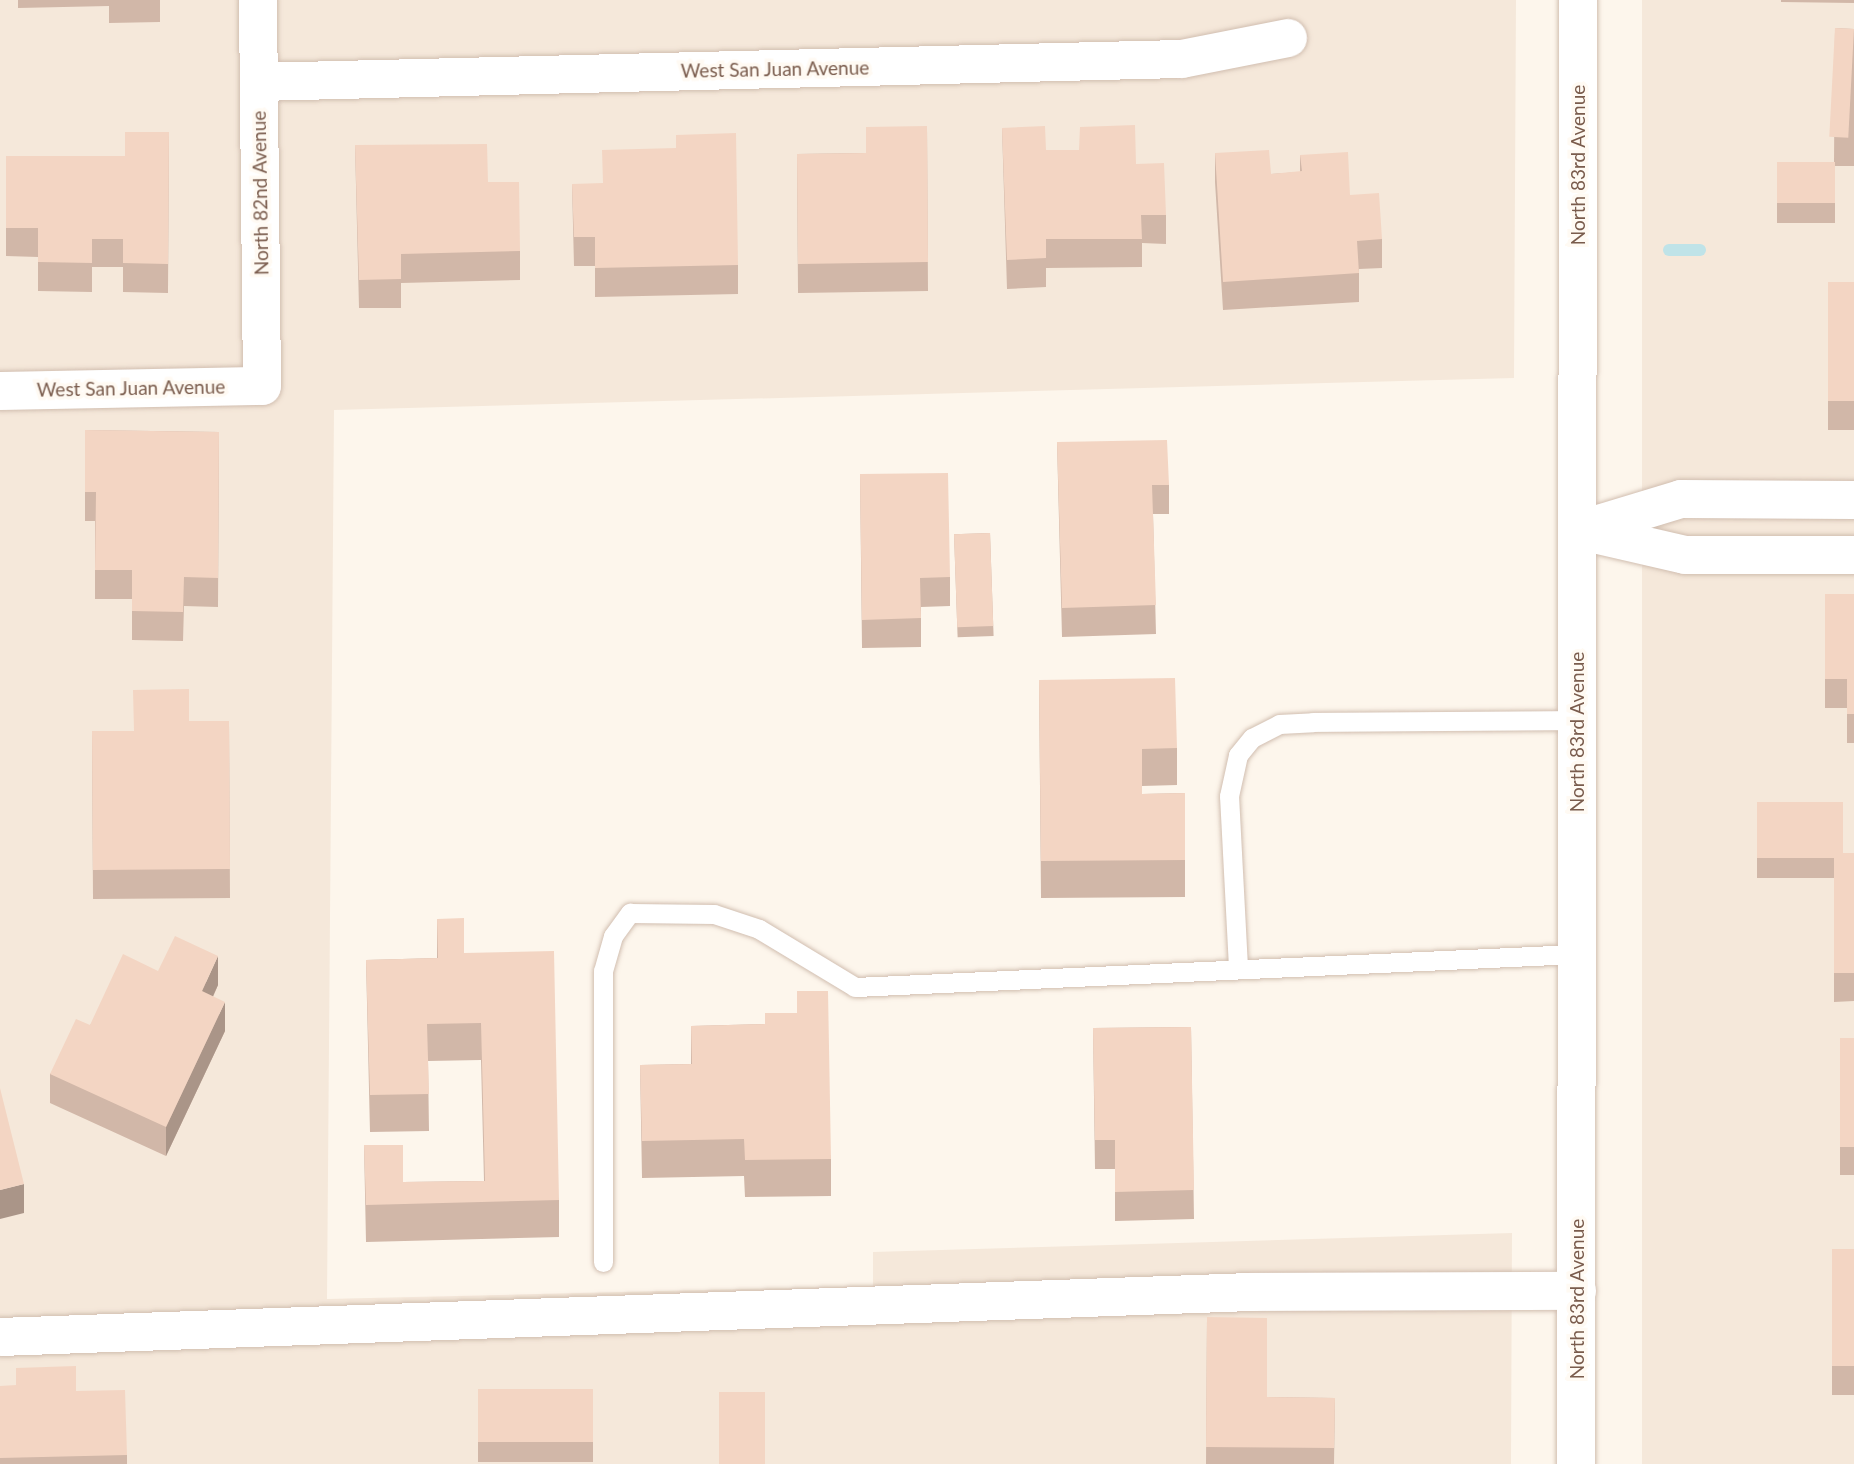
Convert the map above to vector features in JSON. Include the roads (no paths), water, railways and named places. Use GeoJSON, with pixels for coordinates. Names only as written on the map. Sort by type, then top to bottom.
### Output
{"type":"FeatureCollection","features":[{"type":"Feature","properties":{"kind":"street","name":"North 82nd Avenue"},"geometry":{"type":"LineString","coordinates":[[258,0],[262,386]]}},
{"type":"Feature","properties":{"kind":"street","name":"North 83rd Avenue"},"geometry":{"type":"LineString","coordinates":[[1576,1464],[1579,530],[1577,0]]}},
{"type":"Feature","properties":{"kind":"street","name":"West San Juan Avenue"},"geometry":{"type":"LineString","coordinates":[[259,82],[1182,59],[1288,38]]}},
{"type":"Feature","properties":{"kind":"street","name":"West San Juan Avenue"},"geometry":{"type":"LineString","coordinates":[[0,391],[262,386]]}},
{"type":"Feature","properties":{"kind":"street"},"geometry":{"type":"LineString","coordinates":[[1579,530],[1681,499],[1854,500]]}},
{"type":"Feature","properties":{"kind":"street"},"geometry":{"type":"LineString","coordinates":[[1579,530],[1685,555],[1854,555]]}},
{"type":"Feature","properties":{"kind":"street"},"geometry":{"type":"LineString","coordinates":[[0,1337],[1254,1292],[1577,1291]]}},
{"type":"Feature","properties":{"kind":"lane"},"geometry":{"type":"LineString","coordinates":[[1238,967],[1229,796],[1238,755],[1252,738],[1279,724],[1313,722],[1577,720]]}},
{"type":"Feature","properties":{"kind":"lane"},"geometry":{"type":"LineString","coordinates":[[603,1262],[603,971],[612,936],[630,913],[725,918],[759,929],[855,986],[1576,954]]}},
{"type":"Feature","properties":{"kind":"waterway"},"geometry":{"type":"LineString","coordinates":[[1669,250],[1700,250]]}}]}
